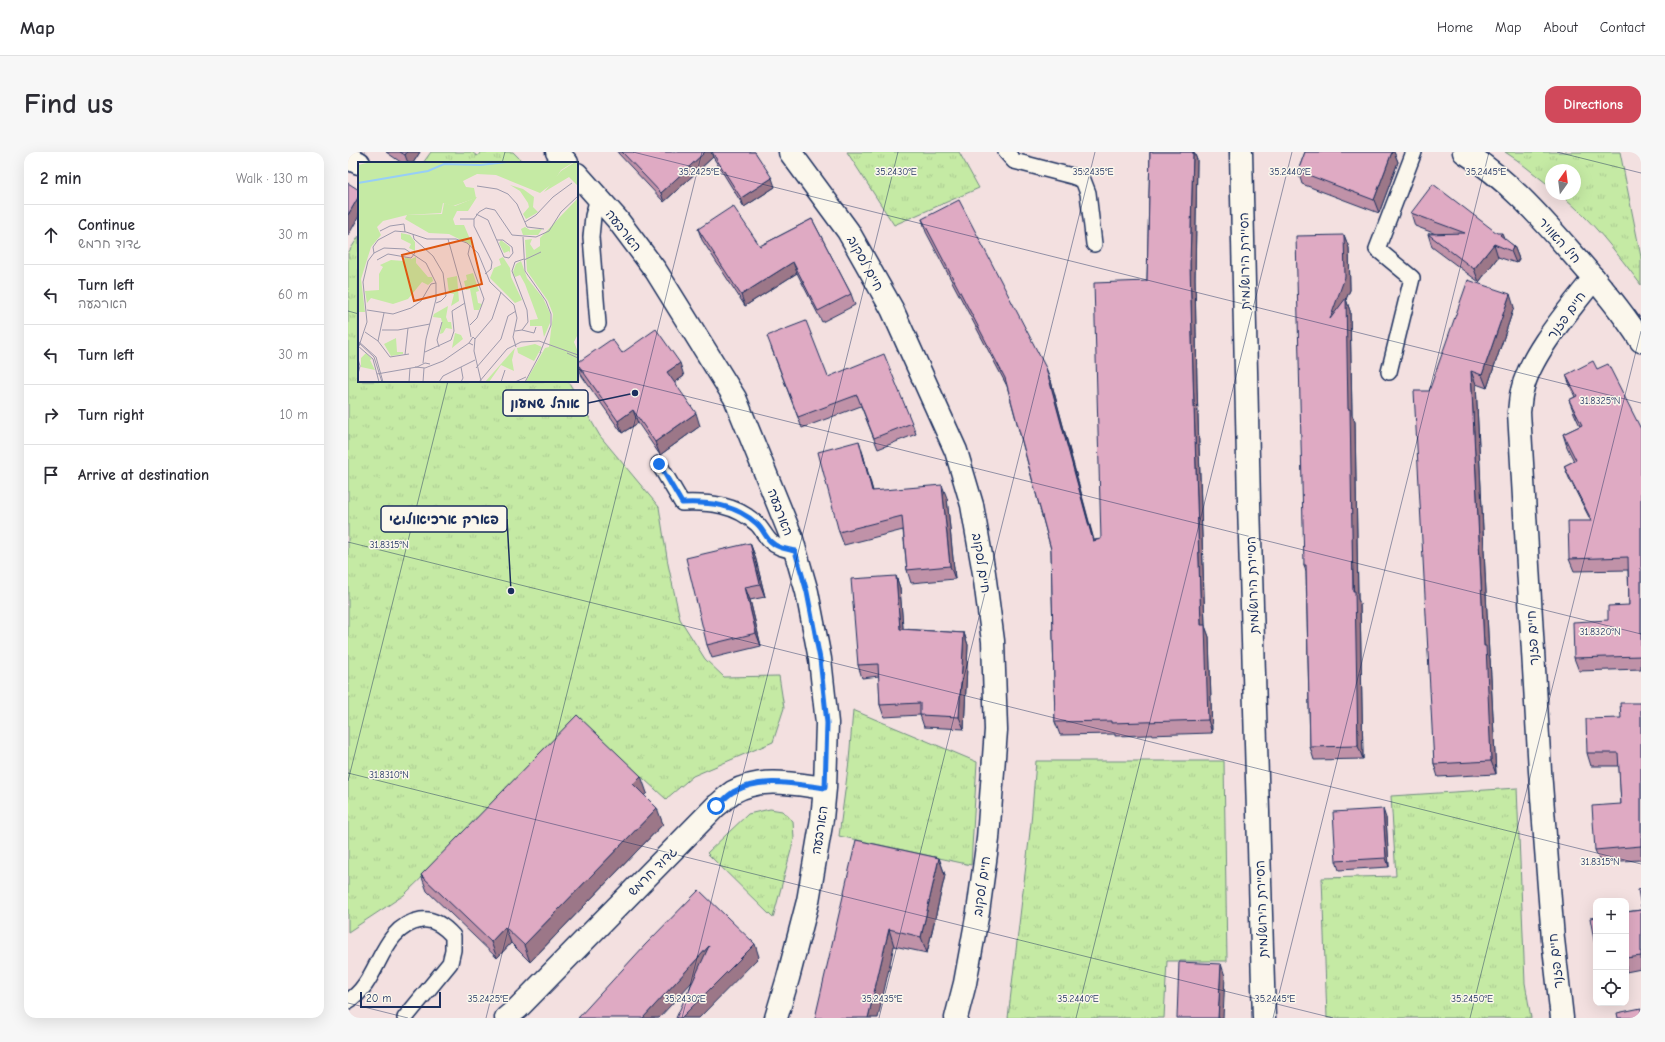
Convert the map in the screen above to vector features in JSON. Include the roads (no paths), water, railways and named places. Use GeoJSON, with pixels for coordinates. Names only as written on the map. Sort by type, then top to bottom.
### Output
{"type":"FeatureCollection","features":[{"type":"Feature","properties":{"kind":"street","name":"הארבעה"},"geometry":{"type":"LineString","coordinates":[[557,152],[566,162]]}},
{"type":"Feature","properties":{"kind":"street","name":"חיים לסקוב"},"geometry":{"type":"LineString","coordinates":[[790,152],[848,231],[892,309],[956,451],[972,505],[984,573],[993,641],[996,730],[987,844],[980,896],[965,982],[956,1018]]}},
{"type":"Feature","properties":{"kind":"street","name":"הסיירת הירושלמית"},"geometry":{"type":"LineString","coordinates":[[1242,152],[1250,527],[1264,1018]]}},
{"type":"Feature","properties":{"kind":"street","name":"חיל האוויר"},"geometry":{"type":"LineString","coordinates":[[1464,152],[1497,175],[1544,222],[1594,278],[1641,341]]}},
{"type":"Feature","properties":{"kind":"street"},"geometry":{"type":"LineString","coordinates":[[348,158],[358,163]]}},
{"type":"Feature","properties":{"kind":"street","name":"הארבעה"},"geometry":{"type":"LineString","coordinates":[[578,175],[617,219],[656,271],[735,398],[774,492],[795,551],[807,592],[820,659],[827,723],[825,788],[822,819],[808,901],[776,1018]]}},
{"type":"Feature","properties":{"kind":"street","name":"חיים פזנר"},"geometry":{"type":"LineString","coordinates":[[1562,1018],[1553,939],[1540,771],[1519,412],[1522,390],[1532,366],[1553,330],[1594,278]]}},
{"type":"Feature","properties":{"kind":"street","name":"גדוד חרמש"},"geometry":{"type":"LineString","coordinates":[[506,1018],[518,1008],[716,806],[733,792],[750,786],[771,782],[825,788]]}},
{"type":"Feature","properties":{"kind":"lane"},"geometry":{"type":"LineString","coordinates":[[1006,152],[1014,161],[1083,180],[1088,193],[1094,244]]}},
{"type":"Feature","properties":{"kind":"lane"},"geometry":{"type":"LineString","coordinates":[[1389,372],[1412,278],[1377,249],[1414,152]]}},
{"type":"Feature","properties":{"kind":"lane"},"geometry":{"type":"LineString","coordinates":[[598,198],[593,216],[591,237],[598,324]]}},
{"type":"Feature","properties":{"kind":"lane"},"geometry":{"type":"LineString","coordinates":[[659,464],[682,503],[719,504],[738,510],[758,524],[770,541],[780,548],[795,551]]}},
{"type":"Feature","properties":{"kind":"lane"},"geometry":{"type":"LineString","coordinates":[[348,1000],[359,992],[392,937],[411,922],[426,920],[443,925],[453,936],[453,950],[450,964],[405,1018]]}},
{"type":"Feature","properties":{"kind":"place","name":"אוהל שמעון"},"geometry":{"type":"Point","coordinates":[635,393]}},
{"type":"Feature","properties":{"kind":"place","name":"פארק ארכיאולוגי"},"geometry":{"type":"Point","coordinates":[511,591]}}]}
